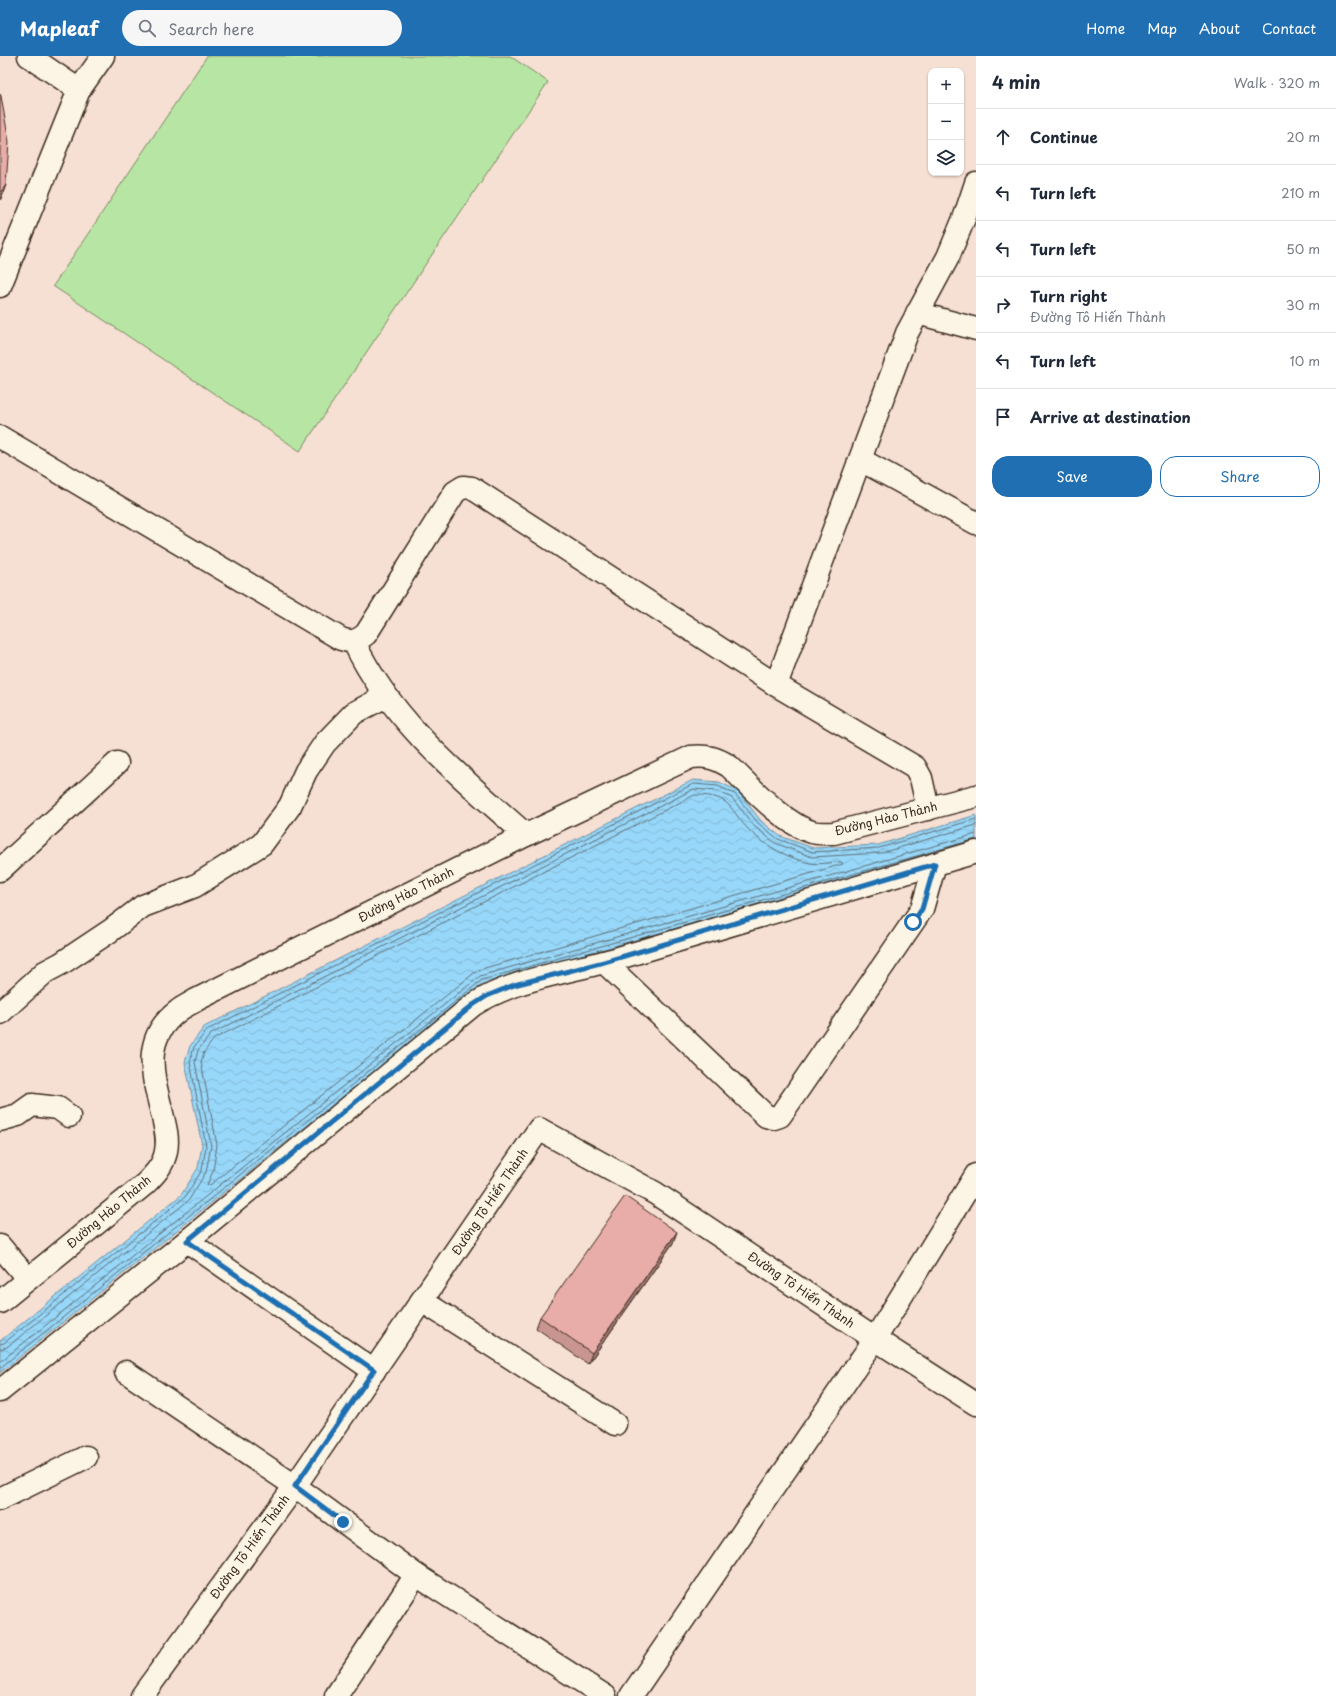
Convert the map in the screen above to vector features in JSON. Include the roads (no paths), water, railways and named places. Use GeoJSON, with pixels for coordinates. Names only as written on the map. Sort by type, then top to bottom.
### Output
{"type":"FeatureCollection","features":[{"type":"Feature","properties":{"kind":"street"},"geometry":{"type":"LineString","coordinates":[[29,56],[79,90]]}},
{"type":"Feature","properties":{"kind":"street"},"geometry":{"type":"LineString","coordinates":[[0,286],[79,90],[103,56]]}},
{"type":"Feature","properties":{"kind":"street"},"geometry":{"type":"LineString","coordinates":[[776,685],[907,333],[948,257],[965,216],[976,183]]}},
{"type":"Feature","properties":{"kind":"street"},"geometry":{"type":"LineString","coordinates":[[917,313],[976,329]]}},
{"type":"Feature","properties":{"kind":"street"},"geometry":{"type":"LineString","coordinates":[[0,437],[341,639],[354,642],[366,634],[455,492],[463,486],[467,486],[479,492],[776,685],[915,767],[921,778],[928,809]]}},
{"type":"Feature","properties":{"kind":"street"},"geometry":{"type":"LineString","coordinates":[[861,460],[976,523]]}},
{"type":"Feature","properties":{"kind":"street"},"geometry":{"type":"LineString","coordinates":[[354,642],[364,662],[386,696],[418,735],[463,779],[526,835]]}},
{"type":"Feature","properties":{"kind":"street"},"geometry":{"type":"LineString","coordinates":[[0,1013],[45,972],[110,931],[143,906],[195,886],[262,844],[290,806],[306,771],[325,743],[354,713],[386,696]]}},
{"type":"Feature","properties":{"kind":"street","name":"Đường Hào Thành"},"geometry":{"type":"LineString","coordinates":[[0,1302],[145,1184],[158,1171],[166,1152],[167,1134],[152,1074],[152,1056],[156,1041],[163,1026],[177,1011],[526,835],[691,757],[701,756],[715,758],[729,766],[779,812],[796,825],[812,832],[834,833],[976,796]]}},
{"type":"Feature","properties":{"kind":"street"},"geometry":{"type":"LineString","coordinates":[[0,870],[117,763]]}},
{"type":"Feature","properties":{"kind":"street"},"geometry":{"type":"LineString","coordinates":[[0,1391],[187,1241],[473,1005],[493,993],[514,985],[604,962],[976,852]]}},
{"type":"Feature","properties":{"kind":"street"},"geometry":{"type":"LineString","coordinates":[[604,962],[766,1116],[774,1118],[780,1116],[922,909],[935,864]]}},
{"type":"Feature","properties":{"kind":"street"},"geometry":{"type":"LineString","coordinates":[[0,1120],[18,1116],[32,1106],[58,1108],[69,1116]]}},
{"type":"Feature","properties":{"kind":"street","name":"Đường Tô Hiến Thành"},"geometry":{"type":"LineString","coordinates":[[142,1696],[295,1486],[539,1129],[655,1193],[976,1404]]}},
{"type":"Feature","properties":{"kind":"street"},"geometry":{"type":"LineString","coordinates":[[631,1696],[875,1339],[976,1175]]}},
{"type":"Feature","properties":{"kind":"street"},"geometry":{"type":"LineString","coordinates":[[187,1241],[374,1370]]}},
{"type":"Feature","properties":{"kind":"street"},"geometry":{"type":"LineString","coordinates":[[0,1246],[28,1279]]}},
{"type":"Feature","properties":{"kind":"street"},"geometry":{"type":"LineString","coordinates":[[422,1301],[615,1424]]}},
{"type":"Feature","properties":{"kind":"street"},"geometry":{"type":"LineString","coordinates":[[126,1372],[295,1486],[416,1575],[605,1696]]}},
{"type":"Feature","properties":{"kind":"street"},"geometry":{"type":"LineString","coordinates":[[0,1499],[86,1457]]}},
{"type":"Feature","properties":{"kind":"street"},"geometry":{"type":"LineString","coordinates":[[336,1696],[416,1575]]}},
{"type":"Feature","properties":{"kind":"water"},"geometry":{"type":"Polygon","coordinates":[[[693,780],[719,782],[738,791],[761,821],[780,836],[813,848],[878,845],[976,815],[976,843],[484,983],[0,1373],[0,1341],[181,1195],[198,1168],[202,1145],[185,1062],[190,1046],[204,1027],[693,780]]]}}]}
